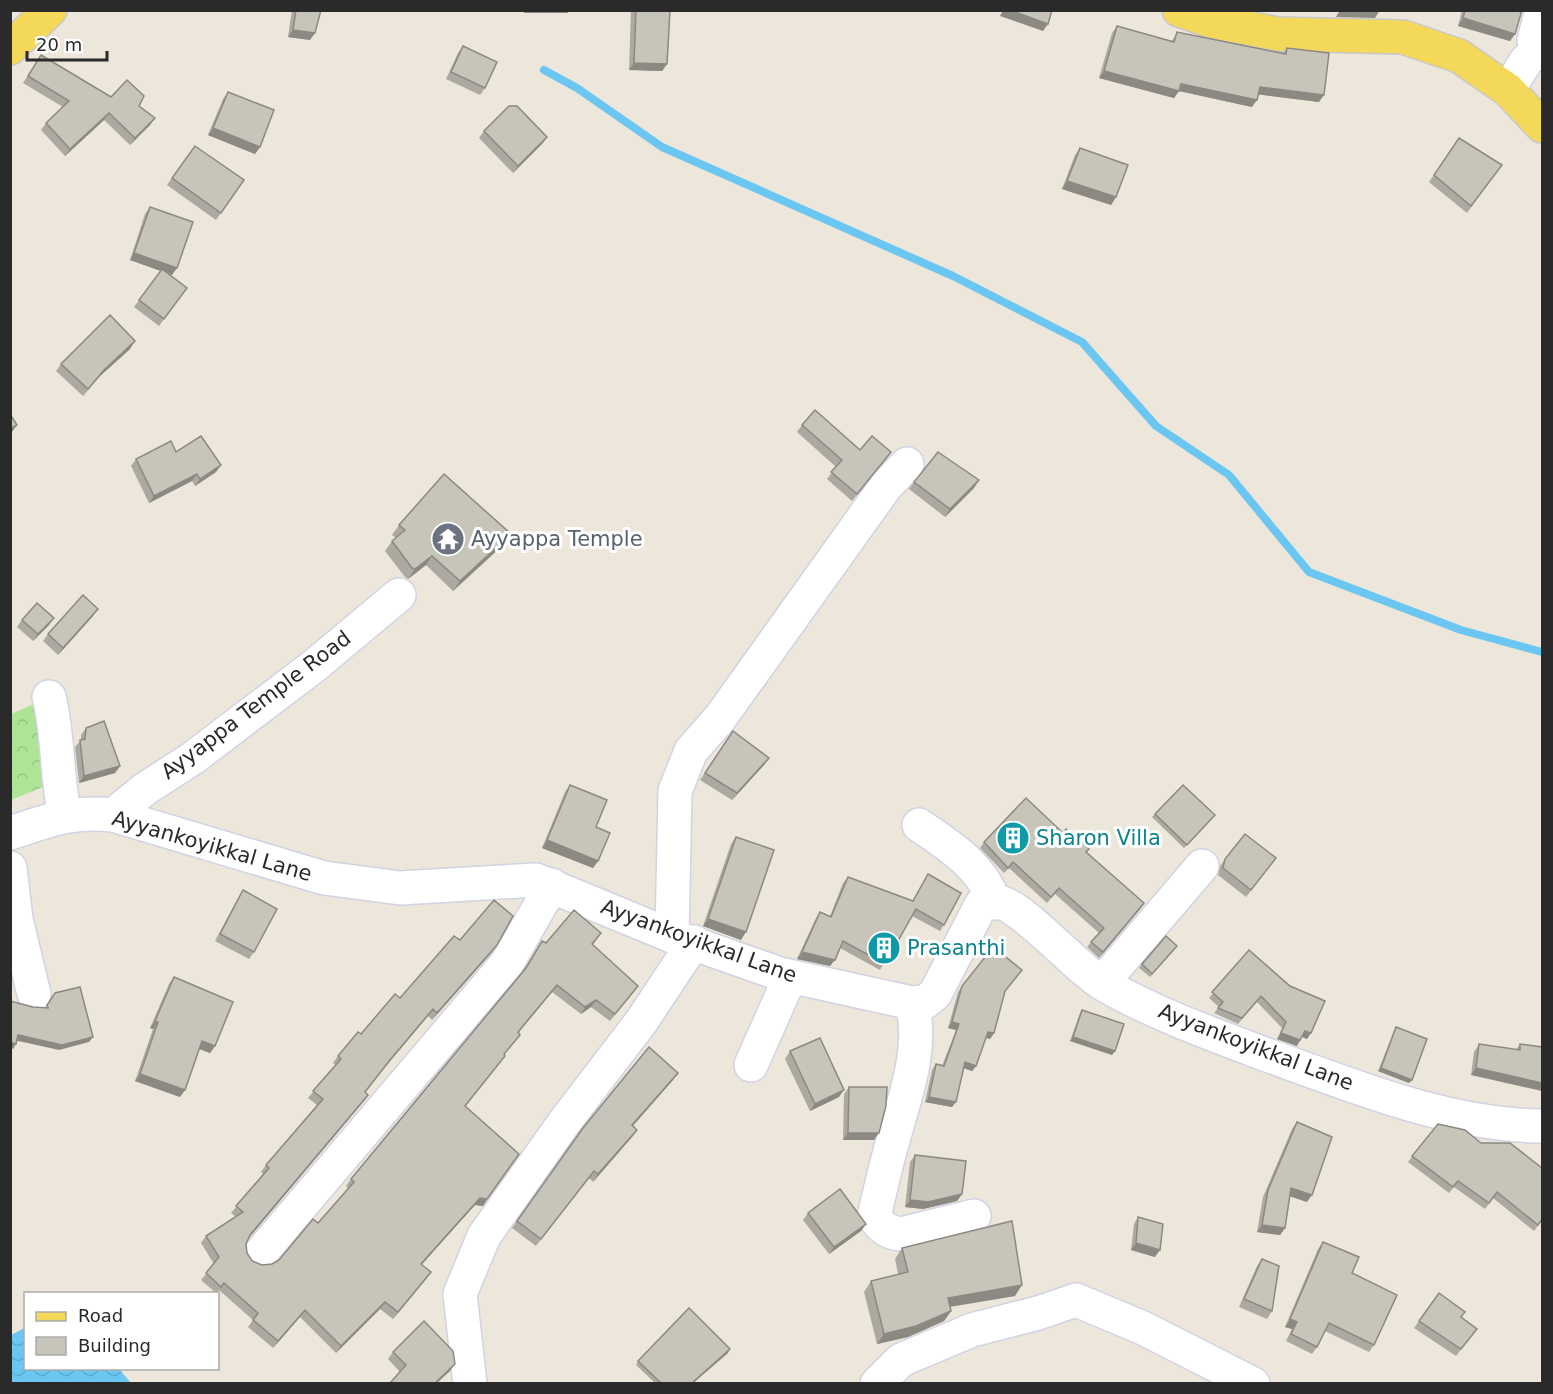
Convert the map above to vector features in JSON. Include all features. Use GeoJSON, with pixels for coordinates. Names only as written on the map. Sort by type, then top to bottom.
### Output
{"type":"FeatureCollection","features":[{"type":"Feature","properties":{"kind":"main road"},"geometry":{"type":"LineString","coordinates":[[10,48],[50,10]]}},
{"type":"Feature","properties":{"kind":"main road"},"geometry":{"type":"LineString","coordinates":[[1179,10],[1211,21],[1278,34],[1403,38],[1460,56],[1508,90],[1542,126]]}},
{"type":"Feature","properties":{"kind":"street"},"geometry":{"type":"LineString","coordinates":[[1508,90],[1526,61],[1542,46],[1534,40],[1542,10]]}},
{"type":"Feature","properties":{"kind":"street"},"geometry":{"type":"LineString","coordinates":[[470,1383],[460,1294],[484,1236],[563,1124],[641,1022],[683,939],[675,791],[692,751],[720,718],[886,486],[907,464]]}},
{"type":"Feature","properties":{"kind":"street","name":"Ayyappa Temple Road"},"geometry":{"type":"LineString","coordinates":[[113,815],[145,789],[193,758],[314,666],[399,595]]}},
{"type":"Feature","properties":{"kind":"street"},"geometry":{"type":"LineString","coordinates":[[49,698],[54,720],[60,796],[65,816]]}},
{"type":"Feature","properties":{"kind":"street","name":"Ayyankoyikkal Lane"},"geometry":{"type":"LineString","coordinates":[[10,833],[54,817],[113,815],[324,878],[400,888],[536,879],[683,939],[790,977],[912,1004]]}},
{"type":"Feature","properties":{"kind":"street"},"geometry":{"type":"LineString","coordinates":[[919,825],[977,869],[987,883],[995,903],[981,904],[935,994],[925,1002],[912,1004],[918,1025],[909,1088],[892,1143],[874,1216],[884,1228],[892,1233],[901,1234],[974,1216]]}},
{"type":"Feature","properties":{"kind":"street"},"geometry":{"type":"LineString","coordinates":[[1102,983],[1202,866]]}},
{"type":"Feature","properties":{"kind":"street"},"geometry":{"type":"LineString","coordinates":[[10,868],[16,919],[34,994]]}},
{"type":"Feature","properties":{"kind":"street"},"geometry":{"type":"LineString","coordinates":[[261,1254],[507,963],[552,885]]}},
{"type":"Feature","properties":{"kind":"street","name":"Ayyankoyikkal Lane"},"geometry":{"type":"LineString","coordinates":[[995,903],[999,902],[1018,912],[1102,983],[1194,1027],[1300,1067],[1443,1114],[1498,1124],[1542,1126]]}},
{"type":"Feature","properties":{"kind":"street"},"geometry":{"type":"LineString","coordinates":[[751,1065],[790,977]]}},
{"type":"Feature","properties":{"kind":"street"},"geometry":{"type":"LineString","coordinates":[[878,1383],[901,1360],[962,1334],[1076,1300],[1143,1328],[1253,1383]]}},
{"type":"Feature","properties":{"kind":"green space"},"geometry":{"type":"Polygon","coordinates":[[[34,704],[48,785],[11,800],[11,714],[34,704]]]}},
{"type":"Feature","properties":{"kind":"water"},"geometry":{"type":"Polygon","coordinates":[[[24,1328],[24,1370],[120,1370],[131,1383],[11,1383],[11,1335],[24,1328]]]}},
{"type":"Feature","properties":{"kind":"building"},"geometry":{"type":"Polygon","coordinates":[[[296,10],[321,10],[315,33],[293,30],[296,10]]]}},
{"type":"Feature","properties":{"kind":"building"},"geometry":{"type":"Polygon","coordinates":[[[636,10],[670,10],[667,64],[634,63],[636,10]]]}},
{"type":"Feature","properties":{"kind":"building"},"geometry":{"type":"Polygon","coordinates":[[[1010,10],[1052,10],[1048,24],[1010,10]]]}},
{"type":"Feature","properties":{"kind":"building"},"geometry":{"type":"Polygon","coordinates":[[[1465,10],[1522,10],[1515,34],[1463,18],[1465,10]]]}},
{"type":"Feature","properties":{"kind":"building"},"geometry":{"type":"Polygon","coordinates":[[[1117,26],[1174,42],[1177,32],[1286,54],[1287,48],[1329,53],[1324,95],[1260,87],[1257,100],[1181,84],[1179,91],[1104,71],[1117,26]]]}},
{"type":"Feature","properties":{"kind":"building"},"geometry":{"type":"Polygon","coordinates":[[[463,46],[497,62],[485,88],[451,72],[463,46]]]}},
{"type":"Feature","properties":{"kind":"building"},"geometry":{"type":"Polygon","coordinates":[[[41,55],[111,97],[127,80],[144,96],[139,106],[155,118],[135,138],[109,113],[70,149],[46,123],[69,101],[28,76],[41,55]]]}},
{"type":"Feature","properties":{"kind":"building"},"geometry":{"type":"Polygon","coordinates":[[[228,92],[274,110],[260,147],[213,128],[228,92]]]}},
{"type":"Feature","properties":{"kind":"building"},"geometry":{"type":"Polygon","coordinates":[[[509,106],[517,106],[547,137],[518,166],[484,131],[509,106]]]}},
{"type":"Feature","properties":{"kind":"building"},"geometry":{"type":"Polygon","coordinates":[[[1459,138],[1502,165],[1471,206],[1434,175],[1459,138]]]}},
{"type":"Feature","properties":{"kind":"building"},"geometry":{"type":"Polygon","coordinates":[[[195,146],[244,180],[221,213],[172,178],[195,146]]]}},
{"type":"Feature","properties":{"kind":"building"},"geometry":{"type":"Polygon","coordinates":[[[1080,148],[1128,165],[1116,197],[1067,181],[1080,148]]]}},
{"type":"Feature","properties":{"kind":"building"},"geometry":{"type":"Polygon","coordinates":[[[150,207],[193,222],[177,268],[134,253],[150,207]]]}},
{"type":"Feature","properties":{"kind":"building"},"geometry":{"type":"Polygon","coordinates":[[[162,269],[187,288],[164,319],[139,300],[162,269]]]}},
{"type":"Feature","properties":{"kind":"building"},"geometry":{"type":"Polygon","coordinates":[[[110,315],[135,341],[104,370],[88,389],[61,364],[110,315]]]}},
{"type":"Feature","properties":{"kind":"building"},"geometry":{"type":"Polygon","coordinates":[[[815,410],[860,450],[872,436],[891,452],[857,494],[831,472],[842,460],[802,425],[815,410]]]}},
{"type":"Feature","properties":{"kind":"building"},"geometry":{"type":"Polygon","coordinates":[[[10,414],[17,425],[10,429],[10,414]]]}},
{"type":"Feature","properties":{"kind":"building"},"geometry":{"type":"Polygon","coordinates":[[[201,436],[221,465],[200,479],[197,474],[154,496],[136,459],[171,441],[176,452],[201,436]]]}},
{"type":"Feature","properties":{"kind":"building"},"geometry":{"type":"Polygon","coordinates":[[[938,452],[979,480],[950,509],[914,482],[938,452]]]}},
{"type":"Feature","properties":{"kind":"building","name":"Ayyappa Temple"},"geometry":{"type":"Polygon","coordinates":[[[444,474],[511,534],[460,581],[432,556],[415,569],[412,568],[392,541],[405,530],[399,525],[444,474]]]}},
{"type":"Feature","properties":{"kind":"building"},"geometry":{"type":"Polygon","coordinates":[[[83,595],[98,609],[63,648],[48,634],[83,595]]]}},
{"type":"Feature","properties":{"kind":"building"},"geometry":{"type":"Polygon","coordinates":[[[37,603],[54,618],[38,634],[22,620],[37,603]]]}},
{"type":"Feature","properties":{"kind":"building"},"geometry":{"type":"Polygon","coordinates":[[[104,721],[120,766],[84,776],[80,740],[85,739],[86,728],[104,721]]]}},
{"type":"Feature","properties":{"kind":"building"},"geometry":{"type":"Polygon","coordinates":[[[733,731],[769,758],[737,793],[705,773],[733,731]]]}},
{"type":"Feature","properties":{"kind":"building"},"geometry":{"type":"Polygon","coordinates":[[[570,785],[607,800],[596,827],[610,833],[598,861],[547,840],[570,785]]]}},
{"type":"Feature","properties":{"kind":"building"},"geometry":{"type":"Polygon","coordinates":[[[1183,785],[1215,815],[1187,845],[1155,814],[1183,785]]]}},
{"type":"Feature","properties":{"kind":"building"},"geometry":{"type":"Polygon","coordinates":[[[1026,798],[1063,833],[1066,829],[1089,849],[1086,852],[1144,903],[1103,952],[1091,942],[1104,928],[1059,888],[1051,897],[1013,862],[1008,868],[984,842],[1026,798]]]}},
{"type":"Feature","properties":{"kind":"building"},"geometry":{"type":"Polygon","coordinates":[[[1245,834],[1276,858],[1251,890],[1223,868],[1225,859],[1245,834]]]}},
{"type":"Feature","properties":{"kind":"building"},"geometry":{"type":"Polygon","coordinates":[[[736,837],[774,850],[746,932],[708,919],[736,837]]]}},
{"type":"Feature","properties":{"kind":"building"},"geometry":{"type":"Polygon","coordinates":[[[928,874],[961,893],[944,925],[916,909],[885,964],[843,941],[835,960],[802,952],[820,912],[831,917],[848,877],[913,901],[928,874]]]}},
{"type":"Feature","properties":{"kind":"building"},"geometry":{"type":"Polygon","coordinates":[[[243,890],[277,909],[254,952],[220,934],[243,890]]]}},
{"type":"Feature","properties":{"kind":"building"},"geometry":{"type":"Polygon","coordinates":[[[494,900],[513,916],[497,945],[437,1013],[433,1009],[365,1092],[368,1095],[250,1235],[246,1244],[247,1253],[252,1261],[262,1265],[272,1264],[279,1260],[313,1219],[318,1223],[354,1182],[351,1179],[526,968],[542,941],[546,943],[574,910],[601,933],[592,944],[638,986],[615,1014],[596,1000],[585,1007],[557,985],[518,1032],[520,1035],[504,1054],[505,1056],[465,1106],[519,1154],[487,1199],[480,1198],[421,1264],[431,1272],[398,1312],[385,1302],[341,1346],[305,1310],[278,1341],[253,1320],[258,1313],[224,1283],[221,1287],[206,1273],[219,1257],[206,1236],[243,1212],[236,1206],[269,1168],[266,1165],[323,1099],[313,1091],[341,1059],[338,1056],[358,1032],[361,1034],[395,994],[400,998],[454,936],[460,940],[494,900]]]}},
{"type":"Feature","properties":{"kind":"building"},"geometry":{"type":"Polygon","coordinates":[[[1166,936],[1177,946],[1152,974],[1142,964],[1166,936]]]}},
{"type":"Feature","properties":{"kind":"building"},"geometry":{"type":"Polygon","coordinates":[[[993,947],[1022,970],[1005,991],[994,1033],[988,1032],[976,1066],[965,1062],[956,1102],[929,1097],[936,1064],[944,1066],[959,1024],[952,1022],[962,986],[993,947]]]}},
{"type":"Feature","properties":{"kind":"building"},"geometry":{"type":"Polygon","coordinates":[[[1249,950],[1290,986],[1325,1001],[1311,1033],[1305,1031],[1300,1040],[1281,1033],[1286,1022],[1261,996],[1242,1018],[1218,1008],[1223,1002],[1212,992],[1249,950]]]}},
{"type":"Feature","properties":{"kind":"building"},"geometry":{"type":"Polygon","coordinates":[[[174,977],[233,1002],[215,1046],[202,1041],[185,1090],[140,1074],[158,1022],[155,1021],[174,977]]]}},
{"type":"Feature","properties":{"kind":"building"},"geometry":{"type":"Polygon","coordinates":[[[80,987],[93,1037],[62,1045],[18,1035],[16,1044],[10,1042],[10,1001],[48,1008],[47,1005],[55,993],[80,987]]]}},
{"type":"Feature","properties":{"kind":"building"},"geometry":{"type":"Polygon","coordinates":[[[1082,1010],[1124,1024],[1115,1051],[1073,1037],[1082,1010]]]}},
{"type":"Feature","properties":{"kind":"building"},"geometry":{"type":"Polygon","coordinates":[[[1396,1027],[1427,1039],[1412,1080],[1381,1068],[1396,1027]]]}},
{"type":"Feature","properties":{"kind":"building"},"geometry":{"type":"Polygon","coordinates":[[[820,1038],[844,1090],[815,1104],[790,1051],[820,1038]]]}},
{"type":"Feature","properties":{"kind":"building"},"geometry":{"type":"Polygon","coordinates":[[[1479,1044],[1520,1050],[1520,1044],[1542,1047],[1542,1083],[1476,1068],[1479,1044]]]}},
{"type":"Feature","properties":{"kind":"building"},"geometry":{"type":"Polygon","coordinates":[[[649,1047],[678,1073],[632,1125],[637,1130],[598,1174],[594,1171],[541,1239],[517,1221],[583,1128],[649,1047]]]}},
{"type":"Feature","properties":{"kind":"building"},"geometry":{"type":"Polygon","coordinates":[[[849,1087],[887,1087],[886,1106],[879,1133],[848,1133],[849,1087]]]}},
{"type":"Feature","properties":{"kind":"building"},"geometry":{"type":"Polygon","coordinates":[[[1297,1122],[1332,1137],[1312,1195],[1291,1188],[1285,1228],[1262,1225],[1268,1190],[1297,1122]]]}},
{"type":"Feature","properties":{"kind":"building"},"geometry":{"type":"Polygon","coordinates":[[[1438,1124],[1465,1130],[1481,1143],[1510,1143],[1542,1168],[1542,1219],[1538,1225],[1497,1192],[1489,1203],[1458,1181],[1453,1187],[1412,1156],[1438,1124]]]}},
{"type":"Feature","properties":{"kind":"building"},"geometry":{"type":"Polygon","coordinates":[[[915,1155],[966,1161],[962,1194],[928,1202],[910,1200],[915,1155]]]}},
{"type":"Feature","properties":{"kind":"building"},"geometry":{"type":"Polygon","coordinates":[[[840,1189],[866,1224],[834,1247],[808,1213],[840,1189]]]}},
{"type":"Feature","properties":{"kind":"building"},"geometry":{"type":"Polygon","coordinates":[[[1138,1217],[1163,1224],[1160,1250],[1136,1243],[1138,1217]]]}},
{"type":"Feature","properties":{"kind":"building"},"geometry":{"type":"Polygon","coordinates":[[[1012,1221],[1022,1285],[948,1298],[951,1311],[916,1326],[884,1334],[871,1281],[908,1272],[902,1248],[1012,1221]]]}},
{"type":"Feature","properties":{"kind":"building"},"geometry":{"type":"Polygon","coordinates":[[[1323,1242],[1359,1257],[1352,1273],[1397,1295],[1374,1345],[1329,1323],[1317,1347],[1291,1334],[1297,1322],[1290,1319],[1323,1242]]]}},
{"type":"Feature","properties":{"kind":"building"},"geometry":{"type":"Polygon","coordinates":[[[1262,1259],[1279,1266],[1272,1311],[1244,1299],[1262,1259]]]}},
{"type":"Feature","properties":{"kind":"building"},"geometry":{"type":"Polygon","coordinates":[[[1439,1293],[1465,1312],[1461,1317],[1477,1329],[1461,1349],[1419,1321],[1439,1293]]]}},
{"type":"Feature","properties":{"kind":"building"},"geometry":{"type":"Polygon","coordinates":[[[689,1308],[730,1349],[692,1383],[661,1383],[638,1361],[689,1308]]]}},
{"type":"Feature","properties":{"kind":"building"},"geometry":{"type":"Polygon","coordinates":[[[424,1321],[453,1351],[455,1364],[435,1383],[390,1383],[406,1365],[393,1352],[424,1321]]]}},
{"type":"Feature","properties":{"kind":"waterway"},"geometry":{"type":"LineString","coordinates":[[544,70],[577,88],[662,147],[953,276],[1082,342],[1156,426],[1229,475],[1309,572],[1461,630],[1542,652]]}},
{"type":"Feature","properties":{"kind":"place","name":"Ayyappa Temple"},"geometry":{"type":"Point","coordinates":[448,539]}},
{"type":"Feature","properties":{"kind":"place","name":"Sharon Villa"},"geometry":{"type":"Point","coordinates":[1013,838]}},
{"type":"Feature","properties":{"kind":"place","name":"Prasanthi"},"geometry":{"type":"Point","coordinates":[884,948]}}]}
